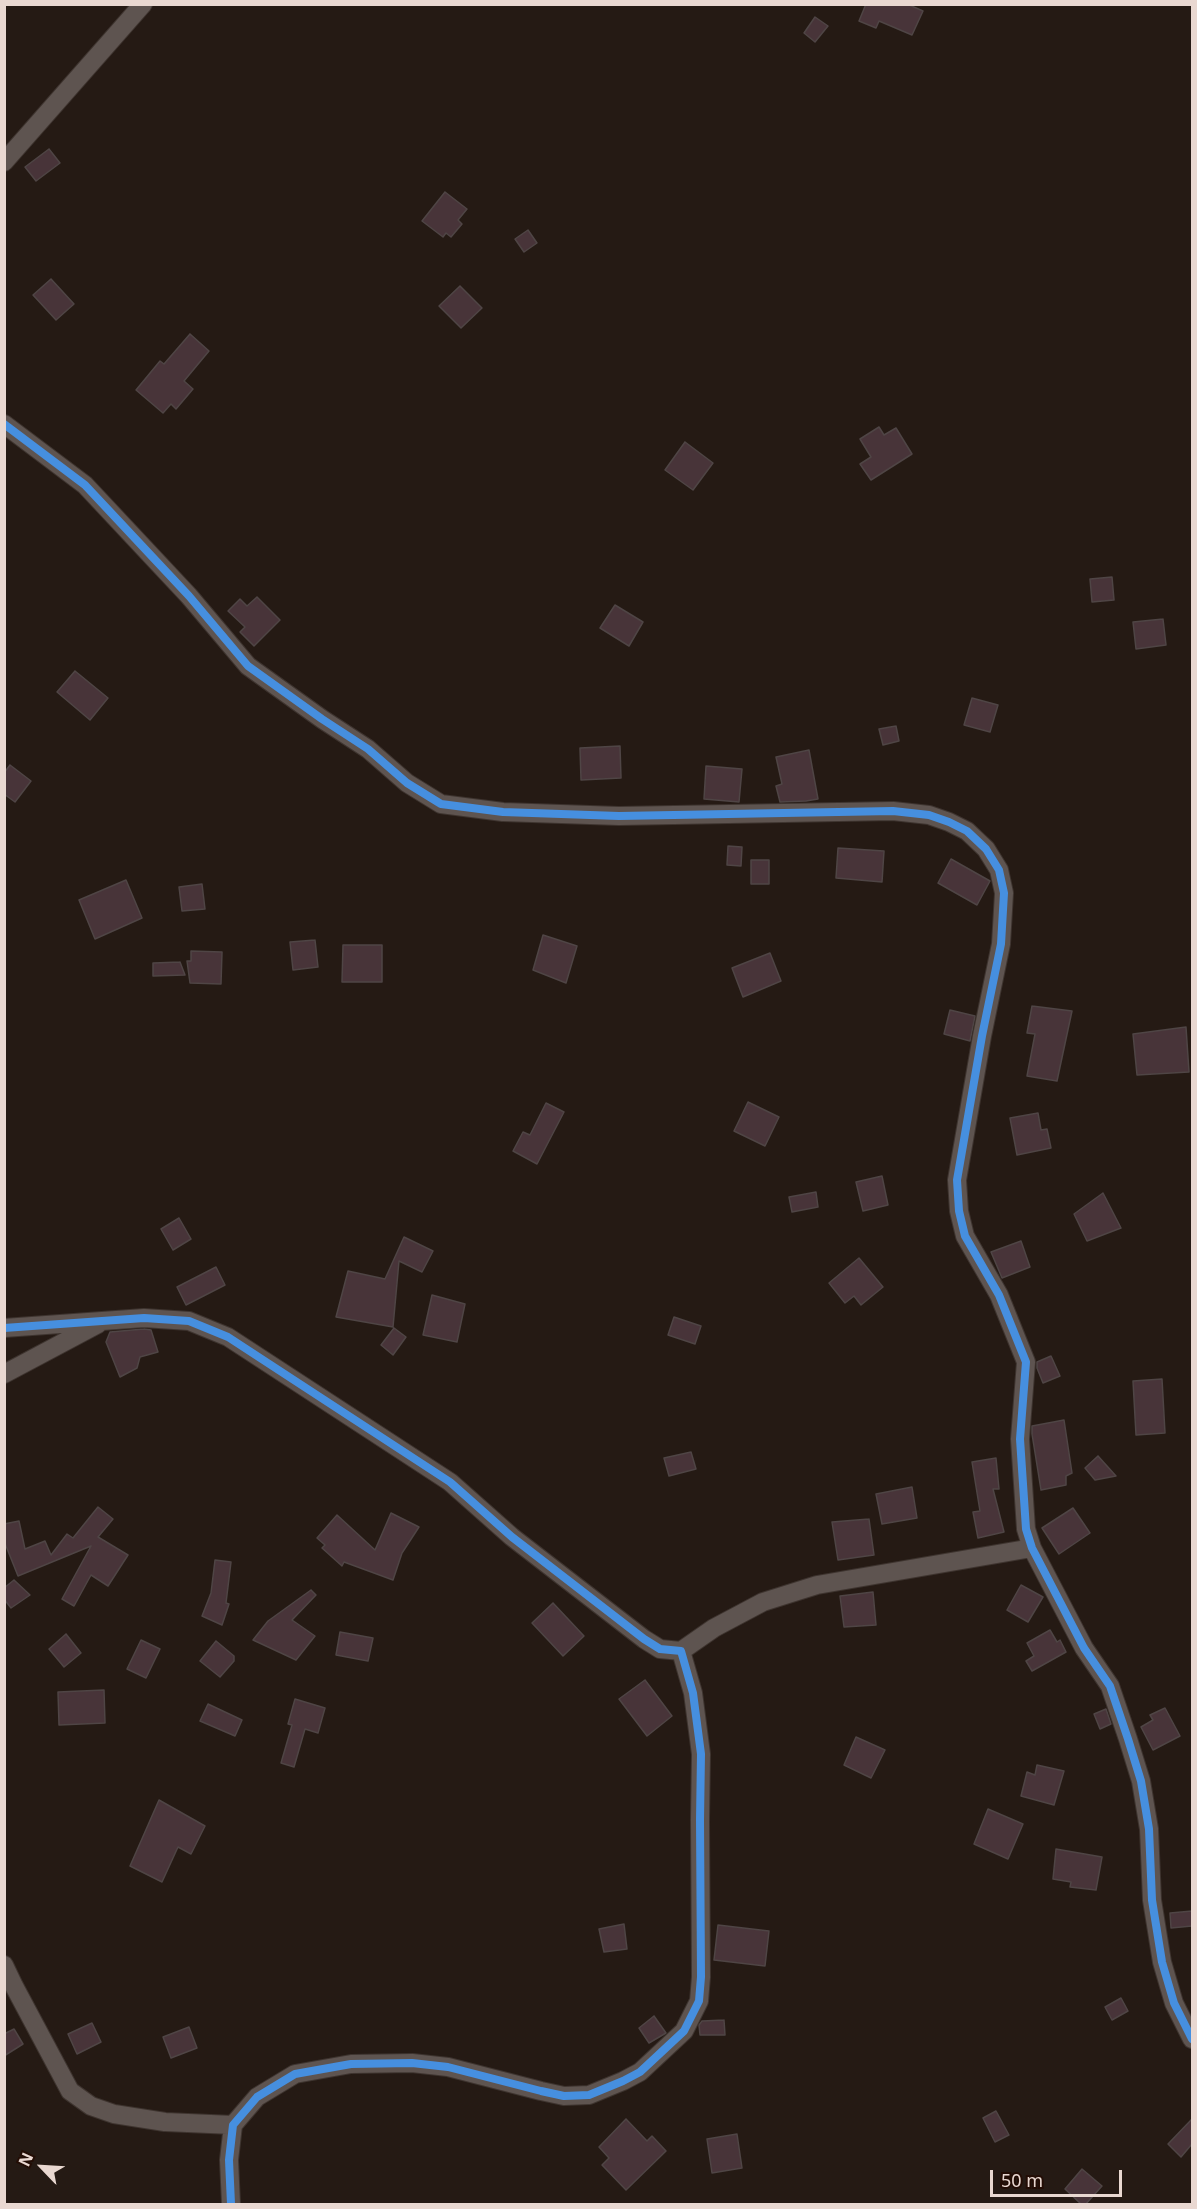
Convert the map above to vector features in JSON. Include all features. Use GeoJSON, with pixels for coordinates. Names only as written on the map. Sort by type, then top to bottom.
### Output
{"type":"FeatureCollection","features":[{"type":"Feature","properties":{"kind":"street"},"geometry":{"type":"LineString","coordinates":[[4,162],[143,4]]}},
{"type":"Feature","properties":{"kind":"street"},"geometry":{"type":"LineString","coordinates":[[4,424],[85,485],[189,596],[248,666],[368,749],[407,783],[441,804],[503,813],[619,816],[893,811],[929,815],[949,822],[967,831],[986,849],[999,870],[1004,893],[1001,944],[982,1036],[957,1180],[958,1211],[965,1236],[999,1295],[1026,1362],[1020,1439],[1026,1528],[1032,1548],[1084,1648],[1110,1686],[1128,1739],[1141,1781],[1149,1829],[1152,1900],[1162,1962],[1174,2003],[1192,2039]]}},
{"type":"Feature","properties":{"kind":"street"},"geometry":{"type":"LineString","coordinates":[[4,1328],[144,1318],[189,1321],[228,1337],[450,1482],[512,1537],[660,1649],[681,1651],[714,1628],[763,1602],[817,1585],[1032,1548]]}},
{"type":"Feature","properties":{"kind":"street"},"geometry":{"type":"LineString","coordinates":[[4,1374],[105,1321]]}},
{"type":"Feature","properties":{"kind":"street"},"geometry":{"type":"LineString","coordinates":[[231,2205],[229,2160],[233,2125],[256,2097],[295,2074],[351,2064],[412,2063],[448,2067],[564,2096],[589,2095],[640,2072],[684,2031],[699,2001],[701,1977],[699,1924],[701,1754],[693,1693],[681,1651]]}},
{"type":"Feature","properties":{"kind":"street"},"geometry":{"type":"LineString","coordinates":[[4,1965],[70,2091],[91,2106],[114,2114],[165,2122],[233,2125]]}},
{"type":"Feature","properties":{"kind":"building"},"geometry":{"type":"Polygon","coordinates":[[[866,4],[907,4],[923,11],[912,35],[879,21],[876,28],[859,21],[866,4]]]}},
{"type":"Feature","properties":{"kind":"building"},"geometry":{"type":"Polygon","coordinates":[[[815,17],[828,26],[815,42],[804,33],[815,17]]]}},
{"type":"Feature","properties":{"kind":"building"},"geometry":{"type":"Polygon","coordinates":[[[49,149],[60,163],[36,181],[25,167],[49,149]]]}},
{"type":"Feature","properties":{"kind":"building"},"geometry":{"type":"Polygon","coordinates":[[[445,192],[467,209],[458,220],[462,224],[451,237],[446,233],[443,237],[422,221],[445,192]]]}},
{"type":"Feature","properties":{"kind":"building"},"geometry":{"type":"Polygon","coordinates":[[[528,230],[537,243],[524,252],[515,239],[528,230]]]}},
{"type":"Feature","properties":{"kind":"building"},"geometry":{"type":"Polygon","coordinates":[[[51,279],[74,304],[56,320],[33,295],[51,279]]]}},
{"type":"Feature","properties":{"kind":"building"},"geometry":{"type":"Polygon","coordinates":[[[460,286],[482,308],[461,328],[439,306],[460,286]]]}},
{"type":"Feature","properties":{"kind":"building"},"geometry":{"type":"Polygon","coordinates":[[[190,334],[209,351],[184,381],[193,389],[176,409],[171,404],[163,413],[136,390],[160,361],[164,364],[190,334]]]}},
{"type":"Feature","properties":{"kind":"building"},"geometry":{"type":"Polygon","coordinates":[[[879,427],[884,435],[896,428],[912,454],[871,480],[860,464],[871,457],[860,439],[879,427]]]}},
{"type":"Feature","properties":{"kind":"building"},"geometry":{"type":"Polygon","coordinates":[[[685,442],[713,463],[693,490],[665,470],[685,442]]]}},
{"type":"Feature","properties":{"kind":"building"},"geometry":{"type":"Polygon","coordinates":[[[1112,577],[1114,600],[1092,602],[1090,579],[1112,577]]]}},
{"type":"Feature","properties":{"kind":"building"},"geometry":{"type":"Polygon","coordinates":[[[257,597],[280,620],[254,646],[240,632],[245,627],[228,611],[240,599],[247,606],[257,597]]]}},
{"type":"Feature","properties":{"kind":"building"},"geometry":{"type":"Polygon","coordinates":[[[615,605],[643,622],[629,646],[600,628],[615,605]]]}},
{"type":"Feature","properties":{"kind":"building"},"geometry":{"type":"Polygon","coordinates":[[[1163,619],[1166,645],[1136,649],[1133,622],[1163,619]]]}},
{"type":"Feature","properties":{"kind":"building"},"geometry":{"type":"Polygon","coordinates":[[[75,671],[108,698],[90,720],[57,692],[75,671]]]}},
{"type":"Feature","properties":{"kind":"building"},"geometry":{"type":"Polygon","coordinates":[[[972,698],[998,705],[990,732],[964,725],[972,698]]]}},
{"type":"Feature","properties":{"kind":"building"},"geometry":{"type":"Polygon","coordinates":[[[896,726],[899,741],[883,745],[879,729],[896,726]]]}},
{"type":"Feature","properties":{"kind":"building"},"geometry":{"type":"Polygon","coordinates":[[[620,746],[621,778],[581,780],[580,748],[620,746]]]}},
{"type":"Feature","properties":{"kind":"building"},"geometry":{"type":"Polygon","coordinates":[[[809,750],[818,799],[780,802],[776,786],[782,784],[776,757],[809,750]]]}},
{"type":"Feature","properties":{"kind":"building"},"geometry":{"type":"Polygon","coordinates":[[[10,765],[31,781],[15,802],[4,794],[4,773],[10,765]]]}},
{"type":"Feature","properties":{"kind":"building"},"geometry":{"type":"Polygon","coordinates":[[[706,766],[742,769],[739,802],[704,799],[706,766]]]}},
{"type":"Feature","properties":{"kind":"building"},"geometry":{"type":"Polygon","coordinates":[[[728,846],[742,847],[741,866],[727,865],[728,846]]]}},
{"type":"Feature","properties":{"kind":"building"},"geometry":{"type":"Polygon","coordinates":[[[838,848],[884,851],[882,882],[836,878],[838,848]]]}},
{"type":"Feature","properties":{"kind":"building"},"geometry":{"type":"Polygon","coordinates":[[[951,859],[990,881],[977,905],[938,883],[951,859]]]}},
{"type":"Feature","properties":{"kind":"building"},"geometry":{"type":"Polygon","coordinates":[[[751,860],[769,860],[769,884],[751,884],[751,860]]]}},
{"type":"Feature","properties":{"kind":"building"},"geometry":{"type":"Polygon","coordinates":[[[126,880],[142,918],[95,939],[79,900],[126,880]]]}},
{"type":"Feature","properties":{"kind":"building"},"geometry":{"type":"Polygon","coordinates":[[[202,884],[205,909],[182,911],[179,887],[202,884]]]}},
{"type":"Feature","properties":{"kind":"building"},"geometry":{"type":"Polygon","coordinates":[[[543,935],[577,946],[566,983],[533,970],[543,935]]]}},
{"type":"Feature","properties":{"kind":"building"},"geometry":{"type":"Polygon","coordinates":[[[315,940],[318,967],[293,970],[290,942],[315,940]]]}},
{"type":"Feature","properties":{"kind":"building"},"geometry":{"type":"Polygon","coordinates":[[[343,945],[382,945],[382,982],[342,982],[343,945]]]}},
{"type":"Feature","properties":{"kind":"building"},"geometry":{"type":"Polygon","coordinates":[[[191,951],[222,952],[221,984],[190,983],[187,961],[191,961],[191,951]]]}},
{"type":"Feature","properties":{"kind":"building"},"geometry":{"type":"Polygon","coordinates":[[[770,953],[781,981],[743,997],[732,968],[770,953]]]}},
{"type":"Feature","properties":{"kind":"building"},"geometry":{"type":"Polygon","coordinates":[[[180,962],[185,975],[153,976],[153,963],[180,962]]]}},
{"type":"Feature","properties":{"kind":"building"},"geometry":{"type":"Polygon","coordinates":[[[1032,1006],[1072,1011],[1057,1081],[1027,1076],[1035,1034],[1027,1033],[1032,1006]]]}},
{"type":"Feature","properties":{"kind":"building"},"geometry":{"type":"Polygon","coordinates":[[[950,1010],[975,1016],[970,1041],[944,1034],[950,1010]]]}},
{"type":"Feature","properties":{"kind":"building"},"geometry":{"type":"Polygon","coordinates":[[[1186,1027],[1189,1072],[1137,1075],[1133,1034],[1186,1027]]]}},
{"type":"Feature","properties":{"kind":"building"},"geometry":{"type":"Polygon","coordinates":[[[748,1102],[779,1117],[765,1146],[734,1131],[748,1102]]]}},
{"type":"Feature","properties":{"kind":"building"},"geometry":{"type":"Polygon","coordinates":[[[546,1103],[564,1112],[537,1164],[513,1151],[523,1132],[530,1135],[546,1103]]]}},
{"type":"Feature","properties":{"kind":"building"},"geometry":{"type":"Polygon","coordinates":[[[1038,1113],[1041,1130],[1047,1129],[1051,1148],[1017,1155],[1010,1118],[1038,1113]]]}},
{"type":"Feature","properties":{"kind":"building"},"geometry":{"type":"Polygon","coordinates":[[[882,1176],[888,1205],[863,1211],[856,1182],[882,1176]]]}},
{"type":"Feature","properties":{"kind":"building"},"geometry":{"type":"Polygon","coordinates":[[[816,1192],[818,1207],[792,1212],[789,1197],[816,1192]]]}},
{"type":"Feature","properties":{"kind":"building"},"geometry":{"type":"Polygon","coordinates":[[[1103,1193],[1121,1228],[1087,1241],[1074,1214],[1103,1193]]]}},
{"type":"Feature","properties":{"kind":"building"},"geometry":{"type":"Polygon","coordinates":[[[179,1218],[191,1239],[173,1250],[161,1229],[179,1218]]]}},
{"type":"Feature","properties":{"kind":"building"},"geometry":{"type":"Polygon","coordinates":[[[404,1237],[433,1251],[422,1272],[399,1261],[393,1327],[336,1317],[348,1271],[385,1279],[404,1237]]]}},
{"type":"Feature","properties":{"kind":"building"},"geometry":{"type":"Polygon","coordinates":[[[1021,1241],[1030,1267],[1002,1278],[991,1252],[1021,1241]]]}},
{"type":"Feature","properties":{"kind":"building"},"geometry":{"type":"Polygon","coordinates":[[[859,1258],[883,1287],[861,1305],[854,1296],[845,1303],[829,1283],[859,1258]]]}},
{"type":"Feature","properties":{"kind":"building"},"geometry":{"type":"Polygon","coordinates":[[[216,1267],[225,1285],[186,1305],[177,1287],[216,1267]]]}},
{"type":"Feature","properties":{"kind":"building"},"geometry":{"type":"Polygon","coordinates":[[[432,1295],[465,1304],[457,1342],[423,1335],[432,1295]]]}},
{"type":"Feature","properties":{"kind":"building"},"geometry":{"type":"Polygon","coordinates":[[[674,1317],[701,1326],[695,1344],[668,1335],[674,1317]]]}},
{"type":"Feature","properties":{"kind":"building"},"geometry":{"type":"Polygon","coordinates":[[[394,1328],[406,1337],[393,1355],[381,1345],[394,1328]]]}},
{"type":"Feature","properties":{"kind":"building"},"geometry":{"type":"Polygon","coordinates":[[[151,1330],[158,1352],[140,1357],[137,1368],[120,1377],[106,1342],[110,1332],[151,1330]]]}},
{"type":"Feature","properties":{"kind":"building"},"geometry":{"type":"Polygon","coordinates":[[[1051,1356],[1060,1376],[1043,1383],[1037,1362],[1051,1356]]]}},
{"type":"Feature","properties":{"kind":"building"},"geometry":{"type":"Polygon","coordinates":[[[1162,1379],[1165,1433],[1136,1435],[1133,1381],[1162,1379]]]}},
{"type":"Feature","properties":{"kind":"building"},"geometry":{"type":"Polygon","coordinates":[[[1064,1420],[1072,1473],[1066,1476],[1066,1485],[1041,1490],[1032,1426],[1064,1420]]]}},
{"type":"Feature","properties":{"kind":"building"},"geometry":{"type":"Polygon","coordinates":[[[691,1452],[696,1469],[669,1476],[664,1458],[691,1452]]]}},
{"type":"Feature","properties":{"kind":"building"},"geometry":{"type":"Polygon","coordinates":[[[1098,1456],[1116,1476],[1095,1480],[1085,1468],[1098,1456]]]}},
{"type":"Feature","properties":{"kind":"building"},"geometry":{"type":"Polygon","coordinates":[[[996,1458],[999,1489],[993,1489],[1004,1532],[978,1538],[973,1512],[980,1511],[972,1462],[996,1458]]]}},
{"type":"Feature","properties":{"kind":"building"},"geometry":{"type":"Polygon","coordinates":[[[912,1487],[917,1518],[882,1524],[876,1494],[912,1487]]]}},
{"type":"Feature","properties":{"kind":"building"},"geometry":{"type":"Polygon","coordinates":[[[98,1507],[113,1519],[98,1537],[128,1555],[108,1586],[91,1575],[74,1606],[62,1599],[91,1546],[18,1576],[4,1541],[4,1524],[19,1521],[25,1549],[45,1541],[51,1555],[67,1534],[73,1538],[98,1507]]]}},
{"type":"Feature","properties":{"kind":"building"},"geometry":{"type":"Polygon","coordinates":[[[1073,1508],[1090,1533],[1059,1554],[1042,1528],[1073,1508]]]}},
{"type":"Feature","properties":{"kind":"building"},"geometry":{"type":"Polygon","coordinates":[[[391,1513],[419,1527],[402,1553],[393,1580],[344,1562],[342,1566],[322,1548],[325,1545],[317,1538],[337,1515],[375,1550],[391,1513]]]}},
{"type":"Feature","properties":{"kind":"building"},"geometry":{"type":"Polygon","coordinates":[[[869,1519],[874,1555],[838,1560],[832,1522],[869,1519]]]}},
{"type":"Feature","properties":{"kind":"building"},"geometry":{"type":"Polygon","coordinates":[[[215,1560],[231,1562],[226,1603],[229,1604],[222,1625],[202,1616],[211,1593],[215,1560]]]}},
{"type":"Feature","properties":{"kind":"building"},"geometry":{"type":"Polygon","coordinates":[[[14,1580],[30,1595],[11,1608],[4,1599],[4,1588],[14,1580]]]}},
{"type":"Feature","properties":{"kind":"building"},"geometry":{"type":"Polygon","coordinates":[[[1021,1585],[1043,1597],[1028,1622],[1007,1610],[1021,1585]]]}},
{"type":"Feature","properties":{"kind":"building"},"geometry":{"type":"Polygon","coordinates":[[[311,1590],[316,1595],[292,1620],[315,1636],[296,1660],[253,1640],[268,1621],[311,1590]]]}},
{"type":"Feature","properties":{"kind":"building"},"geometry":{"type":"Polygon","coordinates":[[[873,1592],[876,1625],[844,1627],[840,1596],[873,1592]]]}},
{"type":"Feature","properties":{"kind":"building"},"geometry":{"type":"Polygon","coordinates":[[[553,1603],[584,1636],[563,1656],[532,1623],[553,1603]]]}},
{"type":"Feature","properties":{"kind":"building"},"geometry":{"type":"Polygon","coordinates":[[[1050,1630],[1057,1642],[1060,1640],[1066,1652],[1032,1671],[1026,1661],[1034,1656],[1027,1643],[1050,1630]]]}},
{"type":"Feature","properties":{"kind":"building"},"geometry":{"type":"Polygon","coordinates":[[[340,1632],[373,1638],[368,1661],[336,1655],[340,1632]]]}},
{"type":"Feature","properties":{"kind":"building"},"geometry":{"type":"Polygon","coordinates":[[[66,1634],[81,1653],[64,1667],[49,1649],[66,1634]]]}},
{"type":"Feature","properties":{"kind":"building"},"geometry":{"type":"Polygon","coordinates":[[[141,1640],[160,1649],[146,1678],[127,1669],[141,1640]]]}},
{"type":"Feature","properties":{"kind":"building"},"geometry":{"type":"Polygon","coordinates":[[[216,1641],[234,1656],[234,1661],[220,1677],[200,1661],[216,1641]]]}},
{"type":"Feature","properties":{"kind":"building"},"geometry":{"type":"Polygon","coordinates":[[[645,1680],[672,1716],[647,1736],[619,1699],[645,1680]]]}},
{"type":"Feature","properties":{"kind":"building"},"geometry":{"type":"Polygon","coordinates":[[[104,1690],[105,1723],[59,1725],[58,1692],[104,1690]]]}},
{"type":"Feature","properties":{"kind":"building"},"geometry":{"type":"Polygon","coordinates":[[[295,1699],[325,1708],[318,1733],[305,1729],[294,1767],[281,1763],[292,1725],[288,1724],[295,1699]]]}},
{"type":"Feature","properties":{"kind":"building"},"geometry":{"type":"Polygon","coordinates":[[[208,1704],[242,1720],[235,1736],[200,1721],[208,1704]]]}},
{"type":"Feature","properties":{"kind":"building"},"geometry":{"type":"Polygon","coordinates":[[[1165,1708],[1180,1736],[1153,1750],[1141,1727],[1153,1720],[1150,1715],[1165,1708]]]}},
{"type":"Feature","properties":{"kind":"building"},"geometry":{"type":"Polygon","coordinates":[[[1106,1709],[1111,1724],[1100,1729],[1094,1714],[1106,1709]]]}},
{"type":"Feature","properties":{"kind":"building"},"geometry":{"type":"Polygon","coordinates":[[[856,1737],[885,1750],[871,1778],[844,1765],[856,1737]]]}},
{"type":"Feature","properties":{"kind":"building"},"geometry":{"type":"Polygon","coordinates":[[[1037,1765],[1064,1771],[1054,1805],[1021,1796],[1027,1772],[1035,1775],[1037,1765]]]}},
{"type":"Feature","properties":{"kind":"building"},"geometry":{"type":"Polygon","coordinates":[[[159,1800],[205,1826],[191,1854],[178,1847],[162,1882],[130,1866],[159,1800]]]}},
{"type":"Feature","properties":{"kind":"building"},"geometry":{"type":"Polygon","coordinates":[[[988,1809],[1023,1824],[1008,1859],[974,1844],[988,1809]]]}},
{"type":"Feature","properties":{"kind":"building"},"geometry":{"type":"Polygon","coordinates":[[[1056,1849],[1102,1857],[1096,1890],[1070,1887],[1071,1882],[1053,1879],[1056,1849]]]}},
{"type":"Feature","properties":{"kind":"building"},"geometry":{"type":"Polygon","coordinates":[[[1192,1911],[1192,1926],[1171,1928],[1170,1913],[1192,1911]]]}},
{"type":"Feature","properties":{"kind":"building"},"geometry":{"type":"Polygon","coordinates":[[[624,1924],[627,1949],[604,1952],[599,1929],[624,1924]]]}},
{"type":"Feature","properties":{"kind":"building"},"geometry":{"type":"Polygon","coordinates":[[[718,1925],[769,1931],[765,1966],[714,1960],[718,1925]]]}},
{"type":"Feature","properties":{"kind":"building"},"geometry":{"type":"Polygon","coordinates":[[[1121,1998],[1128,2011],[1112,2020],[1105,2007],[1121,1998]]]}},
{"type":"Feature","properties":{"kind":"building"},"geometry":{"type":"Polygon","coordinates":[[[654,2016],[666,2033],[649,2043],[639,2028],[654,2016]]]}},
{"type":"Feature","properties":{"kind":"building"},"geometry":{"type":"Polygon","coordinates":[[[724,2020],[725,2035],[700,2035],[699,2025],[702,2021],[724,2020]]]}},
{"type":"Feature","properties":{"kind":"building"},"geometry":{"type":"Polygon","coordinates":[[[92,2023],[101,2042],[77,2054],[68,2034],[92,2023]]]}},
{"type":"Feature","properties":{"kind":"building"},"geometry":{"type":"Polygon","coordinates":[[[189,2027],[197,2048],[171,2058],[163,2037],[189,2027]]]}},
{"type":"Feature","properties":{"kind":"building"},"geometry":{"type":"Polygon","coordinates":[[[14,2029],[23,2044],[4,2056],[4,2034],[14,2029]]]}},
{"type":"Feature","properties":{"kind":"building"},"geometry":{"type":"Polygon","coordinates":[[[996,2111],[1009,2135],[995,2142],[983,2118],[996,2111]]]}},
{"type":"Feature","properties":{"kind":"building"},"geometry":{"type":"Polygon","coordinates":[[[626,2119],[647,2141],[652,2136],[666,2151],[626,2190],[602,2165],[609,2158],[599,2147],[626,2119]]]}},
{"type":"Feature","properties":{"kind":"building"},"geometry":{"type":"Polygon","coordinates":[[[1192,2119],[1192,2144],[1181,2157],[1168,2144],[1192,2119]]]}},
{"type":"Feature","properties":{"kind":"building"},"geometry":{"type":"Polygon","coordinates":[[[737,2134],[742,2168],[712,2173],[707,2139],[737,2134]]]}},
{"type":"Feature","properties":{"kind":"building"},"geometry":{"type":"Polygon","coordinates":[[[1082,2169],[1102,2186],[1085,2205],[1082,2205],[1065,2189],[1082,2169]]]}},
{"type":"Feature","properties":{"kind":"cycle path"},"geometry":{"type":"LineString","coordinates":[[4,424],[85,485],[189,596],[248,666],[368,749],[407,783],[441,804],[503,812],[619,816],[893,811],[929,815],[949,822],[967,831],[986,849],[999,870],[1004,893],[1001,944],[982,1036],[957,1180],[959,1211],[965,1236],[999,1295],[1026,1362],[1020,1439],[1026,1529],[1032,1548],[1084,1648],[1110,1686],[1128,1739],[1141,1781],[1149,1829],[1152,1900],[1162,1962],[1174,2003],[1192,2039]]}},
{"type":"Feature","properties":{"kind":"cycle path"},"geometry":{"type":"LineString","coordinates":[[4,1328],[144,1318],[189,1321],[228,1337],[450,1482],[512,1537],[644,1639],[660,1649],[681,1651],[693,1693],[701,1754],[701,1977],[699,2001],[684,2031],[640,2072],[589,2095],[564,2096],[448,2067],[412,2063],[351,2064],[295,2074],[257,2097],[233,2125],[229,2160],[231,2204]]}}]}
